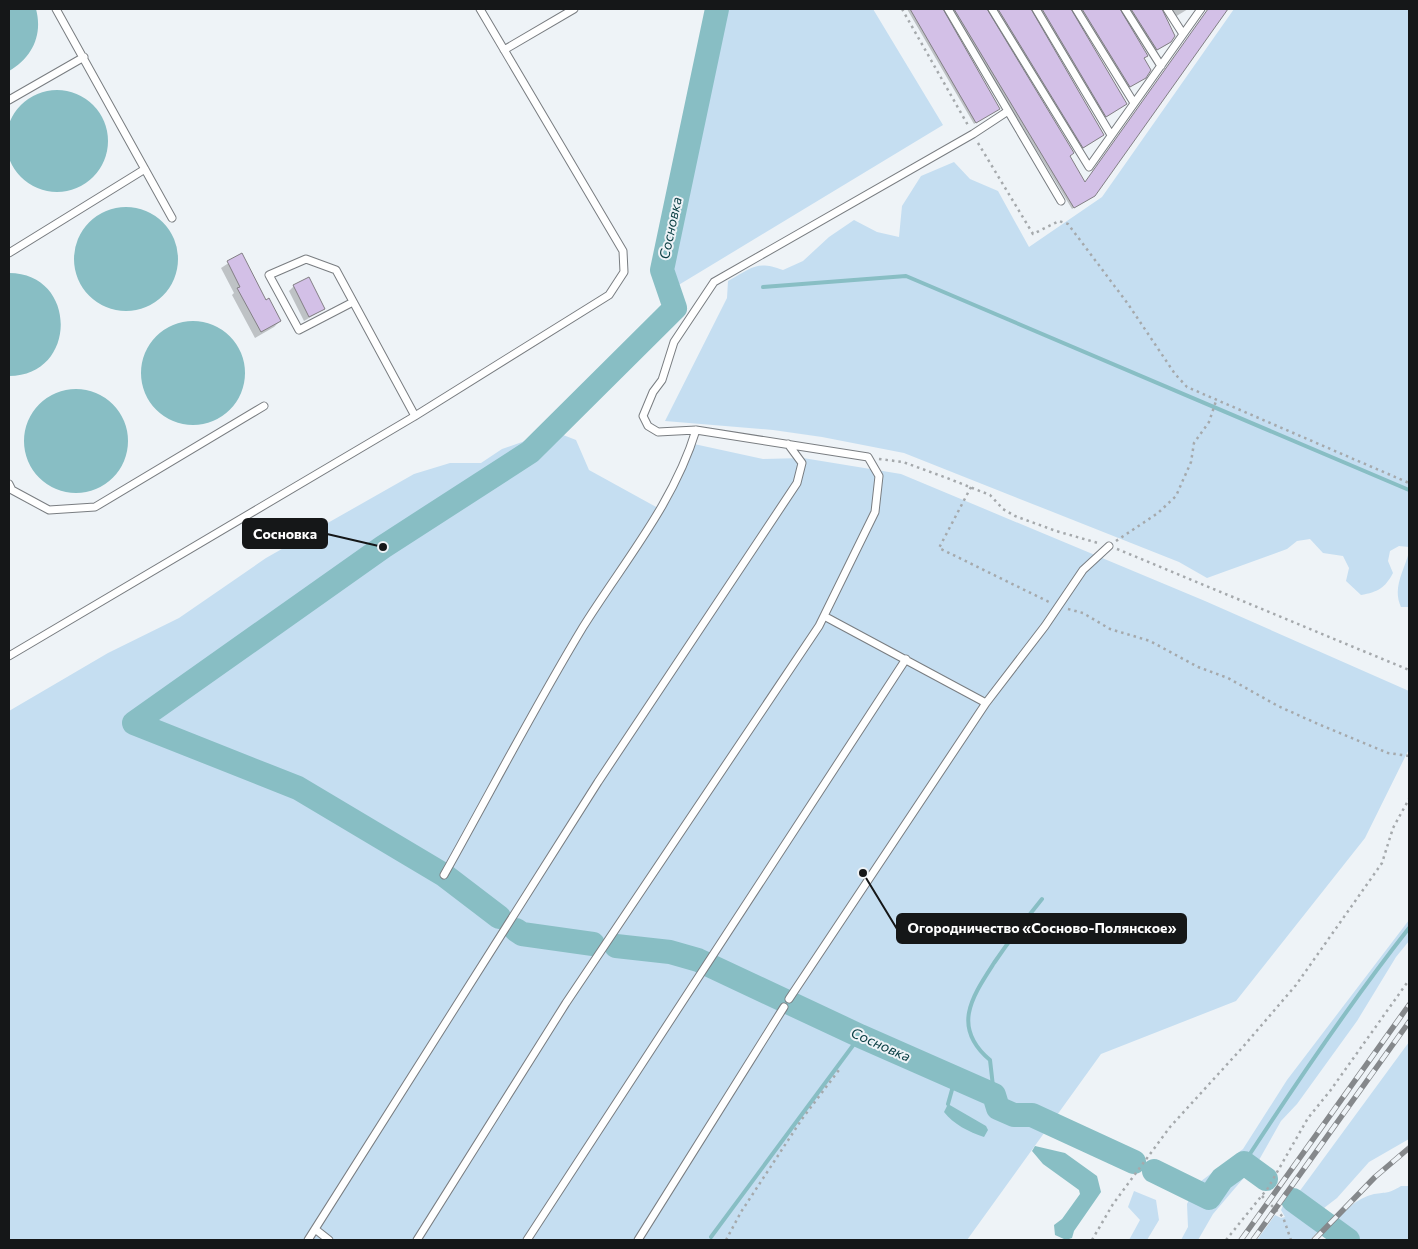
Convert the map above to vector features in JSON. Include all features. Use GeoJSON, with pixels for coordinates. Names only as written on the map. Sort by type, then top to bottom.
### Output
{"type":"FeatureCollection","features":[{"type":"Feature","properties":{"kind":"lane"},"geometry":{"type":"LineString","coordinates":[[56,9],[172,218]]}},
{"type":"Feature","properties":{"kind":"lane"},"geometry":{"type":"LineString","coordinates":[[9,656],[415,416],[609,295],[624,272],[623,251],[480,9]]}},
{"type":"Feature","properties":{"kind":"lane"},"geometry":{"type":"LineString","coordinates":[[504,50],[574,9]]}},
{"type":"Feature","properties":{"kind":"lane"},"geometry":{"type":"LineString","coordinates":[[948,9],[1061,201]]}},
{"type":"Feature","properties":{"kind":"lane"},"geometry":{"type":"LineString","coordinates":[[992,9],[1089,167],[1201,9]]}},
{"type":"Feature","properties":{"kind":"lane"},"geometry":{"type":"LineString","coordinates":[[1036,9],[1111,135]]}},
{"type":"Feature","properties":{"kind":"lane"},"geometry":{"type":"LineString","coordinates":[[1076,9],[1134,103]]}},
{"type":"Feature","properties":{"kind":"lane"},"geometry":{"type":"LineString","coordinates":[[1125,9],[1161,66]]}},
{"type":"Feature","properties":{"kind":"lane"},"geometry":{"type":"LineString","coordinates":[[1167,9],[1183,34]]}},
{"type":"Feature","properties":{"kind":"lane"},"geometry":{"type":"LineString","coordinates":[[9,100],[84,57]]}},
{"type":"Feature","properties":{"kind":"lane"},"geometry":{"type":"LineString","coordinates":[[417,1240],[566,1003],[824,616],[875,512],[879,476],[868,457],[696,430],[658,432],[648,426],[643,416],[653,392],[662,380],[674,342],[714,282],[973,134],[1008,111]]}},
{"type":"Feature","properties":{"kind":"lane"},"geometry":{"type":"LineString","coordinates":[[9,253],[145,169]]}},
{"type":"Feature","properties":{"kind":"lane"},"geometry":{"type":"LineString","coordinates":[[353,302],[299,330],[269,275],[306,259],[336,270],[415,416]]}},
{"type":"Feature","properties":{"kind":"lane"},"geometry":{"type":"LineString","coordinates":[[9,484],[12,490],[49,510],[95,507],[264,406]]}},
{"type":"Feature","properties":{"kind":"lane"},"geometry":{"type":"LineString","coordinates":[[444,875],[583,627],[651,526],[690,451],[696,430]]}},
{"type":"Feature","properties":{"kind":"lane"},"geometry":{"type":"LineString","coordinates":[[308,1240],[598,782],[797,483],[802,463],[788,444]]}},
{"type":"Feature","properties":{"kind":"lane"},"geometry":{"type":"LineString","coordinates":[[789,999],[986,703],[1083,570],[1109,546]]}},
{"type":"Feature","properties":{"kind":"lane"},"geometry":{"type":"LineString","coordinates":[[824,616],[986,703]]}},
{"type":"Feature","properties":{"kind":"lane"},"geometry":{"type":"LineString","coordinates":[[527,1240],[906,659]]}},
{"type":"Feature","properties":{"kind":"lane"},"geometry":{"type":"LineString","coordinates":[[638,1240],[784,1007]]}},
{"type":"Feature","properties":{"kind":"lane"},"geometry":{"type":"LineString","coordinates":[[315,1229],[329,1240]]}},
{"type":"Feature","properties":{"kind":"path"},"geometry":{"type":"LineString","coordinates":[[902,9],[973,134],[1033,234],[1059,221],[1068,224],[1128,304],[1181,381],[1195,392],[1409,483]]}},
{"type":"Feature","properties":{"kind":"path"},"geometry":{"type":"LineString","coordinates":[[1109,546],[1158,513],[1176,496],[1191,462],[1194,443],[1209,422],[1216,400]]}},
{"type":"Feature","properties":{"kind":"path"},"geometry":{"type":"LineString","coordinates":[[868,457],[903,462],[971,487],[990,496],[1003,509],[1015,516],[1056,531],[1109,546],[1409,670]]}},
{"type":"Feature","properties":{"kind":"path"},"geometry":{"type":"LineString","coordinates":[[971,487],[939,548],[1058,606],[1084,613],[1110,629],[1150,641],[1198,667],[1228,678],[1278,706],[1327,728],[1388,753],[1409,756]]}},
{"type":"Feature","properties":{"kind":"path"},"geometry":{"type":"LineString","coordinates":[[1092,1240],[1113,1204],[1170,1127],[1296,985],[1382,863],[1393,828],[1409,799]]}},
{"type":"Feature","properties":{"kind":"path"},"geometry":{"type":"LineString","coordinates":[[1226,1240],[1262,1196],[1308,1118],[1330,1091],[1409,980]]}},
{"type":"Feature","properties":{"kind":"path"},"geometry":{"type":"LineString","coordinates":[[726,1240],[741,1212],[802,1119],[839,1070]]}},
{"type":"Feature","properties":{"kind":"path"},"geometry":{"type":"LineString","coordinates":[[1262,1196],[1283,1217],[1290,1240]]}},
{"type":"Feature","properties":{"kind":"shaded area"},"geometry":{"type":"Polygon","coordinates":[[[9,9],[36,9],[38,28],[37,37],[29,53],[17,66],[9,71],[9,9]]]}},
{"type":"Feature","properties":{"kind":"shaded area"},"geometry":{"type":"Polygon","coordinates":[[[724,9],[873,9],[943,125],[667,292],[724,9]]]}},
{"type":"Feature","properties":{"kind":"shaded area"},"geometry":{"type":"Polygon","coordinates":[[[1234,9],[1409,9],[1409,547],[1399,546],[1390,551],[1388,561],[1393,573],[1380,588],[1361,595],[1346,581],[1349,568],[1343,556],[1323,553],[1310,539],[1297,541],[1287,549],[1207,578],[1179,562],[904,453],[822,437],[773,430],[665,421],[727,298],[728,281],[754,267],[766,266],[783,270],[803,261],[829,237],[854,220],[877,232],[899,237],[902,206],[921,176],[954,162],[970,179],[998,191],[1029,247],[1102,197],[1234,9]]]}},
{"type":"Feature","properties":{"kind":"shaded area"},"geometry":{"type":"Polygon","coordinates":[[[57,90],[77,94],[93,105],[104,121],[108,141],[104,161],[93,177],[77,188],[57,192],[37,188],[21,177],[10,161],[6,141],[10,121],[21,105],[37,94],[57,90]]]}},
{"type":"Feature","properties":{"kind":"shaded area"},"geometry":{"type":"Polygon","coordinates":[[[126,207],[146,211],[163,222],[174,239],[178,259],[174,279],[163,296],[146,307],[126,311],[106,307],[89,296],[78,279],[74,259],[78,239],[89,222],[106,211],[126,207]]]}},
{"type":"Feature","properties":{"kind":"shaded area"},"geometry":{"type":"Polygon","coordinates":[[[9,273],[32,277],[48,289],[58,306],[61,324],[58,343],[48,360],[32,372],[9,376],[9,273]]]}},
{"type":"Feature","properties":{"kind":"shaded area"},"geometry":{"type":"Polygon","coordinates":[[[193,321],[213,325],[230,336],[241,353],[245,373],[241,393],[230,410],[213,421],[193,425],[173,421],[156,410],[145,393],[141,373],[145,353],[156,336],[173,325],[193,321]]]}},
{"type":"Feature","properties":{"kind":"shaded area"},"geometry":{"type":"Polygon","coordinates":[[[76,389],[96,393],[113,404],[124,421],[128,441],[124,461],[113,478],[96,489],[76,493],[56,489],[39,478],[28,461],[24,441],[28,421],[39,404],[56,393],[76,389]]]}},
{"type":"Feature","properties":{"kind":"shaded area"},"geometry":{"type":"Polygon","coordinates":[[[553,431],[576,440],[589,470],[658,508],[694,444],[763,459],[803,458],[901,474],[1205,601],[1409,691],[1409,749],[1365,838],[1236,1001],[1101,1054],[967,1240],[9,1240],[9,711],[108,653],[179,618],[266,558],[414,474],[450,463],[481,463],[502,449],[553,431]]]}},
{"type":"Feature","properties":{"kind":"shaded area"},"geometry":{"type":"Polygon","coordinates":[[[1409,552],[1409,607],[1401,607],[1398,586],[1409,552]]]}},
{"type":"Feature","properties":{"kind":"shaded area"},"geometry":{"type":"Polygon","coordinates":[[[1409,920],[1409,941],[1396,957],[1357,1021],[1297,1104],[1281,1121],[1259,1160],[1213,1214],[1198,1240],[1181,1240],[1188,1227],[1187,1204],[1196,1185],[1243,1149],[1287,1080],[1409,920]]]}},
{"type":"Feature","properties":{"kind":"shaded area"},"geometry":{"type":"Polygon","coordinates":[[[1409,1042],[1409,1139],[1369,1162],[1337,1198],[1324,1208],[1299,1192],[1409,1042]]]}},
{"type":"Feature","properties":{"kind":"shaded area"},"geometry":{"type":"Polygon","coordinates":[[[948,1104],[986,1126],[988,1130],[984,1137],[967,1130],[952,1120],[944,1112],[948,1104]]]}},
{"type":"Feature","properties":{"kind":"shaded area"},"geometry":{"type":"Polygon","coordinates":[[[1035,1146],[1065,1153],[1097,1176],[1101,1192],[1074,1231],[1072,1238],[1066,1240],[1055,1235],[1054,1225],[1062,1219],[1080,1194],[1079,1190],[1043,1164],[1032,1151],[1035,1146]]]}},
{"type":"Feature","properties":{"kind":"shaded area"},"geometry":{"type":"Polygon","coordinates":[[[1401,1186],[1409,1186],[1409,1240],[1352,1240],[1332,1224],[1351,1206],[1362,1199],[1374,1194],[1390,1192],[1401,1186]]]}},
{"type":"Feature","properties":{"kind":"shaded area"},"geometry":{"type":"Polygon","coordinates":[[[1134,1191],[1156,1200],[1159,1220],[1147,1240],[1129,1240],[1140,1220],[1128,1207],[1134,1191]]]}},
{"type":"Feature","properties":{"kind":"shaded area"},"geometry":{"type":"Polygon","coordinates":[[[1286,1199],[1323,1226],[1310,1240],[1257,1240],[1275,1215],[1281,1218],[1285,1217],[1281,1210],[1286,1199]]]}},
{"type":"Feature","properties":{"kind":"building"},"geometry":{"type":"Polygon","coordinates":[[[910,9],[943,9],[1000,109],[976,123],[910,9]]]}},
{"type":"Feature","properties":{"kind":"building"},"geometry":{"type":"Polygon","coordinates":[[[954,9],[987,9],[1074,153],[1070,156],[1085,182],[1208,9],[1228,9],[1095,196],[1074,208],[954,9]]]}},
{"type":"Feature","properties":{"kind":"building"},"geometry":{"type":"Polygon","coordinates":[[[998,9],[1031,9],[1104,135],[1083,148],[998,9]]]}},
{"type":"Feature","properties":{"kind":"building"},"geometry":{"type":"Polygon","coordinates":[[[1042,9],[1071,9],[1127,104],[1106,117],[1042,9]]]}},
{"type":"Feature","properties":{"kind":"building"},"geometry":{"type":"Polygon","coordinates":[[[1082,9],[1120,9],[1148,56],[1144,58],[1151,70],[1146,78],[1130,87],[1082,9]]]}},
{"type":"Feature","properties":{"kind":"building"},"geometry":{"type":"Polygon","coordinates":[[[1131,9],[1162,9],[1175,36],[1171,42],[1157,50],[1131,9]]]}},
{"type":"Feature","properties":{"kind":"building"},"geometry":{"type":"Polygon","coordinates":[[[242,253],[266,300],[269,298],[281,321],[261,332],[237,288],[240,287],[227,261],[242,253]]]}},
{"type":"Feature","properties":{"kind":"building"},"geometry":{"type":"Polygon","coordinates":[[[309,277],[325,309],[309,317],[293,285],[309,277]]]}},
{"type":"Feature","properties":{"kind":"waterway","name":"Сосновка"},"geometry":{"type":"LineString","coordinates":[[499,917],[444,875],[298,788],[134,723],[383,547],[530,452],[675,308],[662,270],[717,9]]}},
{"type":"Feature","properties":{"kind":"waterway"},"geometry":{"type":"LineString","coordinates":[[763,287],[906,276],[1409,490]]}},
{"type":"Feature","properties":{"kind":"waterway"},"geometry":{"type":"LineString","coordinates":[[994,1095],[990,1060],[978,1048],[971,1036],[968,1024],[969,1012],[979,988],[994,963],[1042,899]]}},
{"type":"Feature","properties":{"kind":"waterway"},"geometry":{"type":"LineString","coordinates":[[1244,1163],[1324,1044],[1409,928]]}},
{"type":"Feature","properties":{"kind":"waterway","name":"Сосновка"},"geometry":{"type":"LineString","coordinates":[[516,930],[522,934],[593,944]]}},
{"type":"Feature","properties":{"kind":"waterway","name":"Сосновка"},"geometry":{"type":"LineString","coordinates":[[616,946],[670,952],[698,960],[860,1036],[994,1095],[998,1108],[1014,1115],[1032,1115],[1134,1162]]}},
{"type":"Feature","properties":{"kind":"waterway"},"geometry":{"type":"LineString","coordinates":[[711,1237],[860,1036]]}},
{"type":"Feature","properties":{"kind":"waterway"},"geometry":{"type":"LineString","coordinates":[[948,1104],[955,1079]]}},
{"type":"Feature","properties":{"kind":"waterway","name":"Сосновка"},"geometry":{"type":"LineString","coordinates":[[1154,1171],[1209,1198],[1222,1179],[1244,1163],[1266,1179]]}},
{"type":"Feature","properties":{"kind":"waterway","name":"Сосновка"},"geometry":{"type":"LineString","coordinates":[[1293,1200],[1348,1240]]}},
{"type":"Feature","properties":{"kind":"railway"},"geometry":{"type":"LineString","coordinates":[[1241,1240],[1409,1005]]}},
{"type":"Feature","properties":{"kind":"railway"},"geometry":{"type":"LineString","coordinates":[[1253,1240],[1409,1022]]}},
{"type":"Feature","properties":{"kind":"railway"},"geometry":{"type":"LineString","coordinates":[[1314,1240],[1375,1177],[1409,1148]]}},
{"type":"Feature","properties":{"kind":"place","name":"Сосновка"},"geometry":{"type":"Point","coordinates":[383,547]}},
{"type":"Feature","properties":{"kind":"place","name":"Огородничество «Сосново-Полянское»"},"geometry":{"type":"Point","coordinates":[863,873]}}]}
